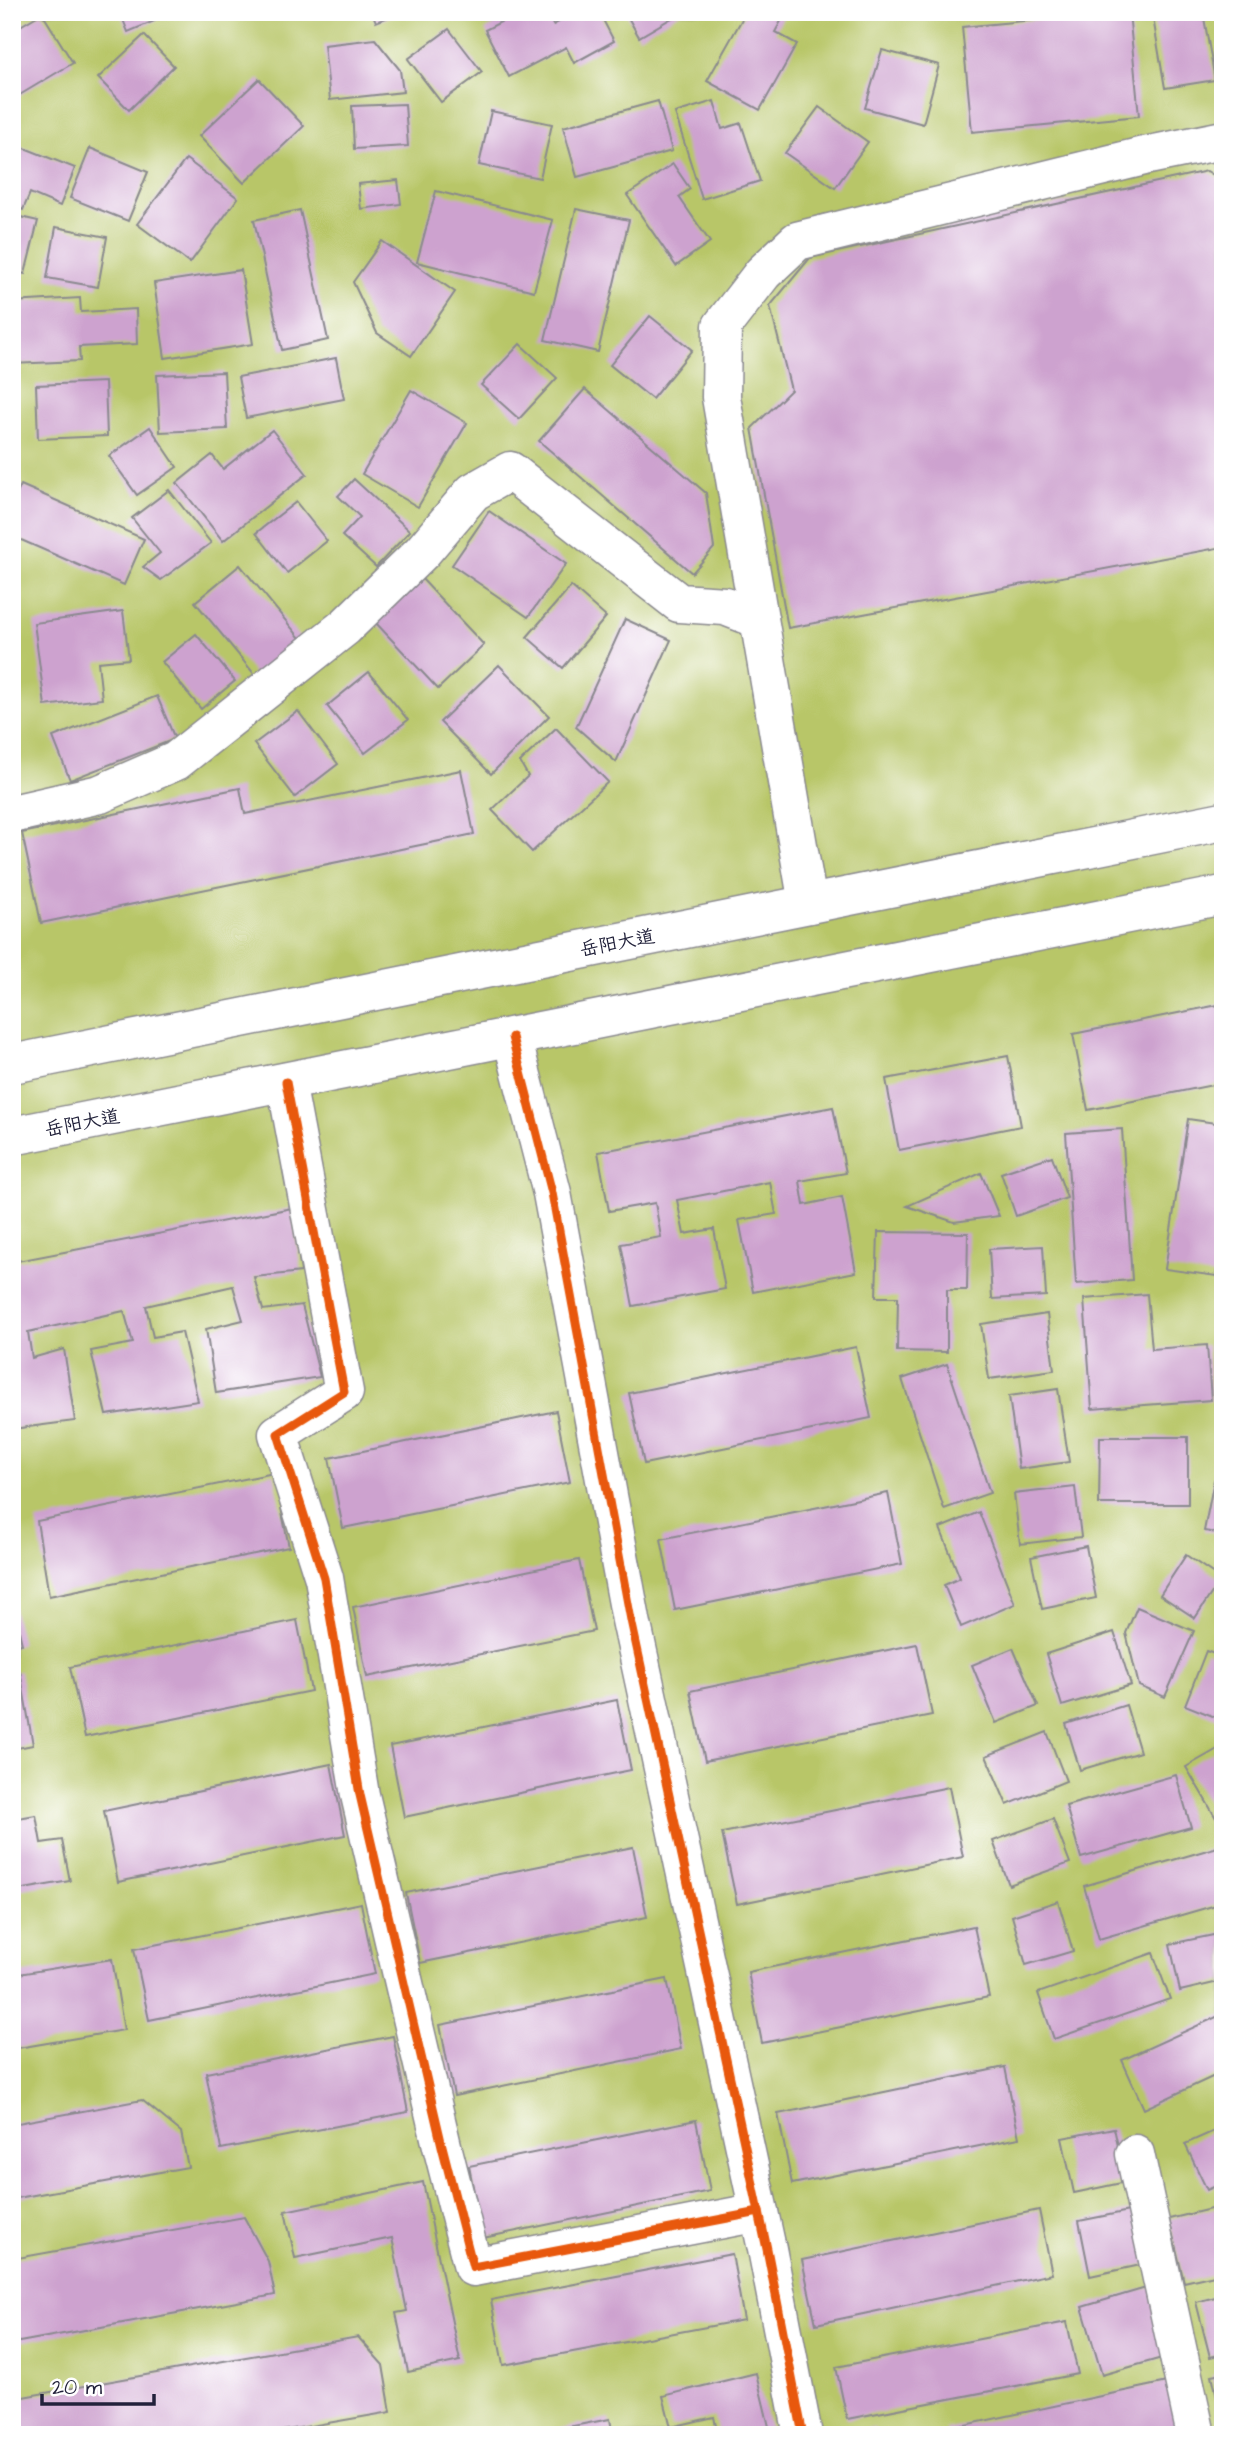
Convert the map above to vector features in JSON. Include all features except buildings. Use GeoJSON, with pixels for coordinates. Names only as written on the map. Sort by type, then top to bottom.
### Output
{"type":"FeatureCollection","features":[{"type":"Feature","properties":{"kind":"street"},"geometry":{"type":"LineString","coordinates":[[808,904],[721,397],[722,326],[763,273],[797,242],[1144,156],[1223,140]]}},
{"type":"Feature","properties":{"kind":"street"},"geometry":{"type":"LineString","coordinates":[[12,814],[100,794],[176,761],[345,627],[422,552],[473,492],[510,471],[679,603],[725,606],[758,620]]}},
{"type":"Feature","properties":{"kind":"street","name":"岳阳大道"},"geometry":{"type":"LineString","coordinates":[[12,1064],[1223,821]]}},
{"type":"Feature","properties":{"kind":"street","name":"岳阳大道"},"geometry":{"type":"LineString","coordinates":[[12,1136],[1223,895]]}},
{"type":"Feature","properties":{"kind":"street"},"geometry":{"type":"LineString","coordinates":[[512,1037],[552,1193],[631,1620],[759,2212],[803,2435]]}},
{"type":"Feature","properties":{"kind":"street"},"geometry":{"type":"LineString","coordinates":[[286,1082],[344,1392],[278,1434],[324,1578],[360,1795],[473,2267],[759,2212]]}},
{"type":"Feature","properties":{"kind":"street"},"geometry":{"type":"LineString","coordinates":[[1135,2154],[1196,2435]]}},
{"type":"Feature","properties":{"kind":"green space"},"geometry":{"type":"Polygon","coordinates":[[[12,12],[1223,12],[1223,2435],[12,2435],[12,12]]]}},
{"type":"Feature","properties":{"kind":"cycle path"},"geometry":{"type":"LineString","coordinates":[[512,1037],[552,1193],[631,1620],[767,2249],[803,2435]]}},
{"type":"Feature","properties":{"kind":"cycle path"},"geometry":{"type":"LineString","coordinates":[[286,1082],[344,1392],[278,1434],[324,1578],[360,1795],[473,2267],[759,2212]]}}]}
